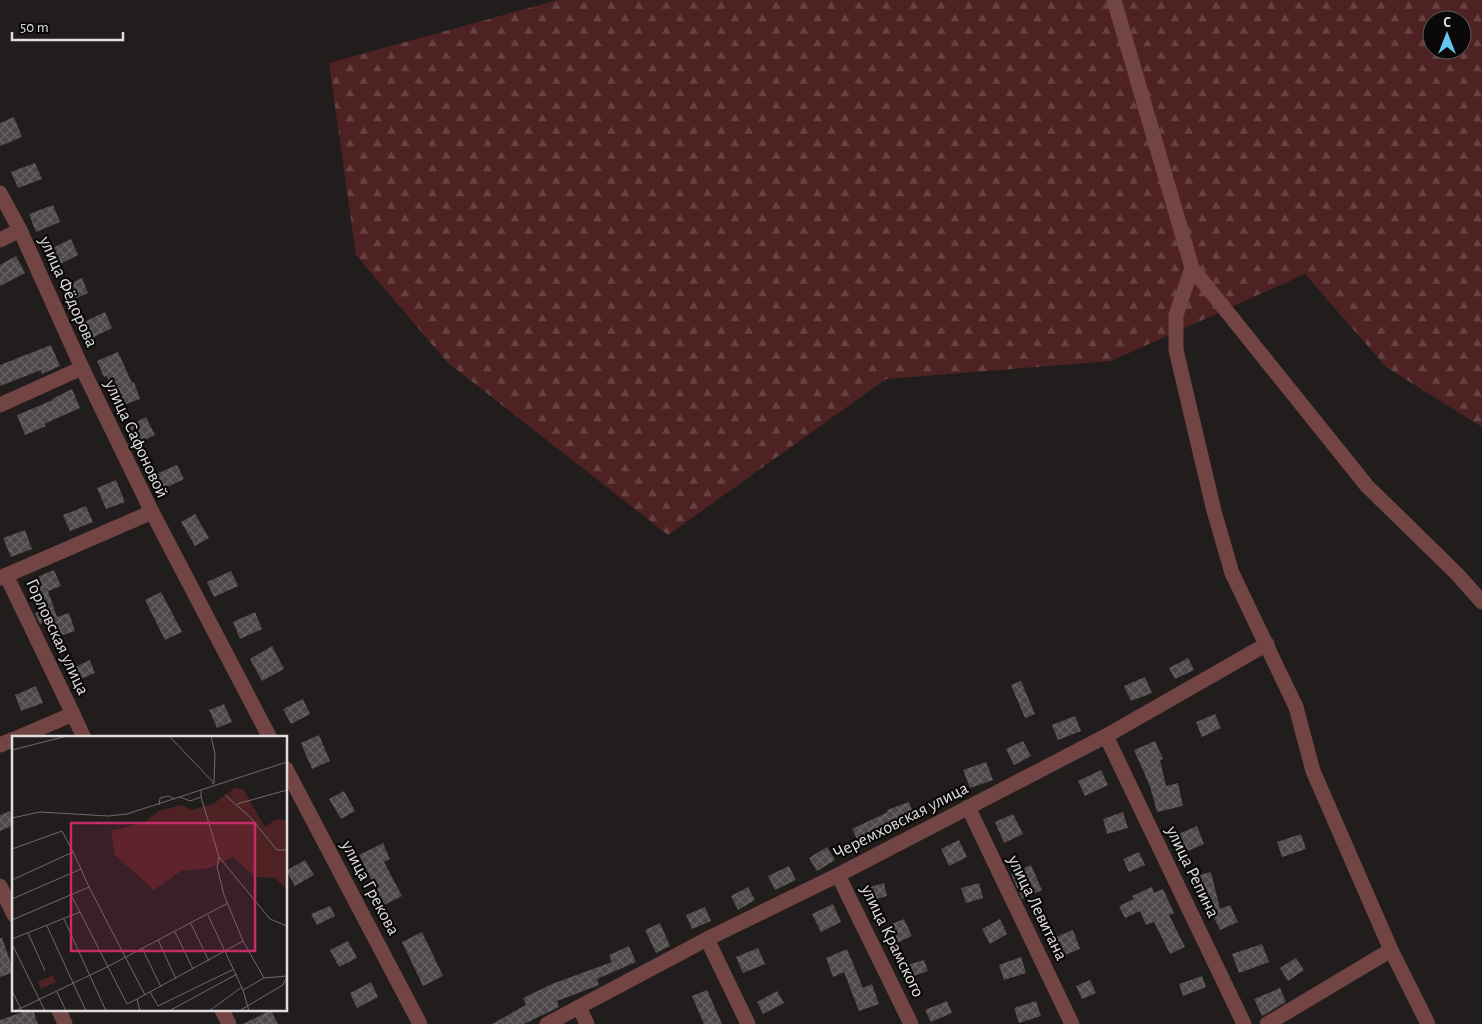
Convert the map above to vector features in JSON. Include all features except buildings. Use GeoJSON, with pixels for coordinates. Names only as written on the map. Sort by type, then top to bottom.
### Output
{"type":"FeatureCollection","features":[{"type":"Feature","properties":{"kind":"street"},"geometry":{"type":"LineString","coordinates":[[1114,0],[1192,268],[1367,486],[1457,574],[1482,602]]}},
{"type":"Feature","properties":{"kind":"street","name":"улица Фёдорова"},"geometry":{"type":"LineString","coordinates":[[0,193],[20,230],[82,368],[0,406]]}},
{"type":"Feature","properties":{"kind":"street"},"geometry":{"type":"LineString","coordinates":[[0,240],[20,230]]}},
{"type":"Feature","properties":{"kind":"street"},"geometry":{"type":"LineString","coordinates":[[1192,268],[1176,315],[1176,350],[1214,512],[1230,564],[1250,611],[1296,706],[1313,771],[1391,950],[1428,1024]]}},
{"type":"Feature","properties":{"kind":"street","name":"улица Сафоновой"},"geometry":{"type":"LineString","coordinates":[[3,577],[152,512],[82,368]]}},
{"type":"Feature","properties":{"kind":"street"},"geometry":{"type":"LineString","coordinates":[[152,512],[269,736]]}},
{"type":"Feature","properties":{"kind":"street","name":"Горловская улица"},"geometry":{"type":"LineString","coordinates":[[3,577],[72,714],[20,736]]}},
{"type":"Feature","properties":{"kind":"street","name":"Черемховская улица"},"geometry":{"type":"LineString","coordinates":[[547,1024],[707,939],[838,875],[1106,736],[1267,644]]}},
{"type":"Feature","properties":{"kind":"street"},"geometry":{"type":"LineString","coordinates":[[72,714],[83,736]]}},
{"type":"Feature","properties":{"kind":"street","name":"улица Репина"},"geometry":{"type":"LineString","coordinates":[[1106,736],[1244,1024]]}},
{"type":"Feature","properties":{"kind":"street","name":"Горловская улица"},"geometry":{"type":"LineString","coordinates":[[0,745],[12,739]]}},
{"type":"Feature","properties":{"kind":"street","name":"улица Грекова"},"geometry":{"type":"LineString","coordinates":[[288,773],[420,1024]]}},
{"type":"Feature","properties":{"kind":"street","name":"улица Левитана"},"geometry":{"type":"LineString","coordinates":[[968,807],[1072,1024]]}},
{"type":"Feature","properties":{"kind":"street","name":"улица Крамского"},"geometry":{"type":"LineString","coordinates":[[838,875],[911,1024]]}},
{"type":"Feature","properties":{"kind":"street"},"geometry":{"type":"LineString","coordinates":[[0,886],[12,911]]}},
{"type":"Feature","properties":{"kind":"street"},"geometry":{"type":"LineString","coordinates":[[707,939],[748,1024]]}},
{"type":"Feature","properties":{"kind":"street"},"geometry":{"type":"LineString","coordinates":[[1267,1024],[1391,950]]}},
{"type":"Feature","properties":{"kind":"street"},"geometry":{"type":"LineString","coordinates":[[578,1006],[587,1024]]}},
{"type":"Feature","properties":{"kind":"street"},"geometry":{"type":"LineString","coordinates":[[60,1012],[65,1024]]}},
{"type":"Feature","properties":{"kind":"street"},"geometry":{"type":"LineString","coordinates":[[223,1012],[229,1024]]}},
{"type":"Feature","properties":{"kind":"green space"},"geometry":{"type":"Polygon","coordinates":[[[558,0],[1482,0],[1482,427],[1386,367],[1305,274],[1111,361],[886,379],[668,535],[447,362],[356,255],[329,63],[558,0]]]}}]}
